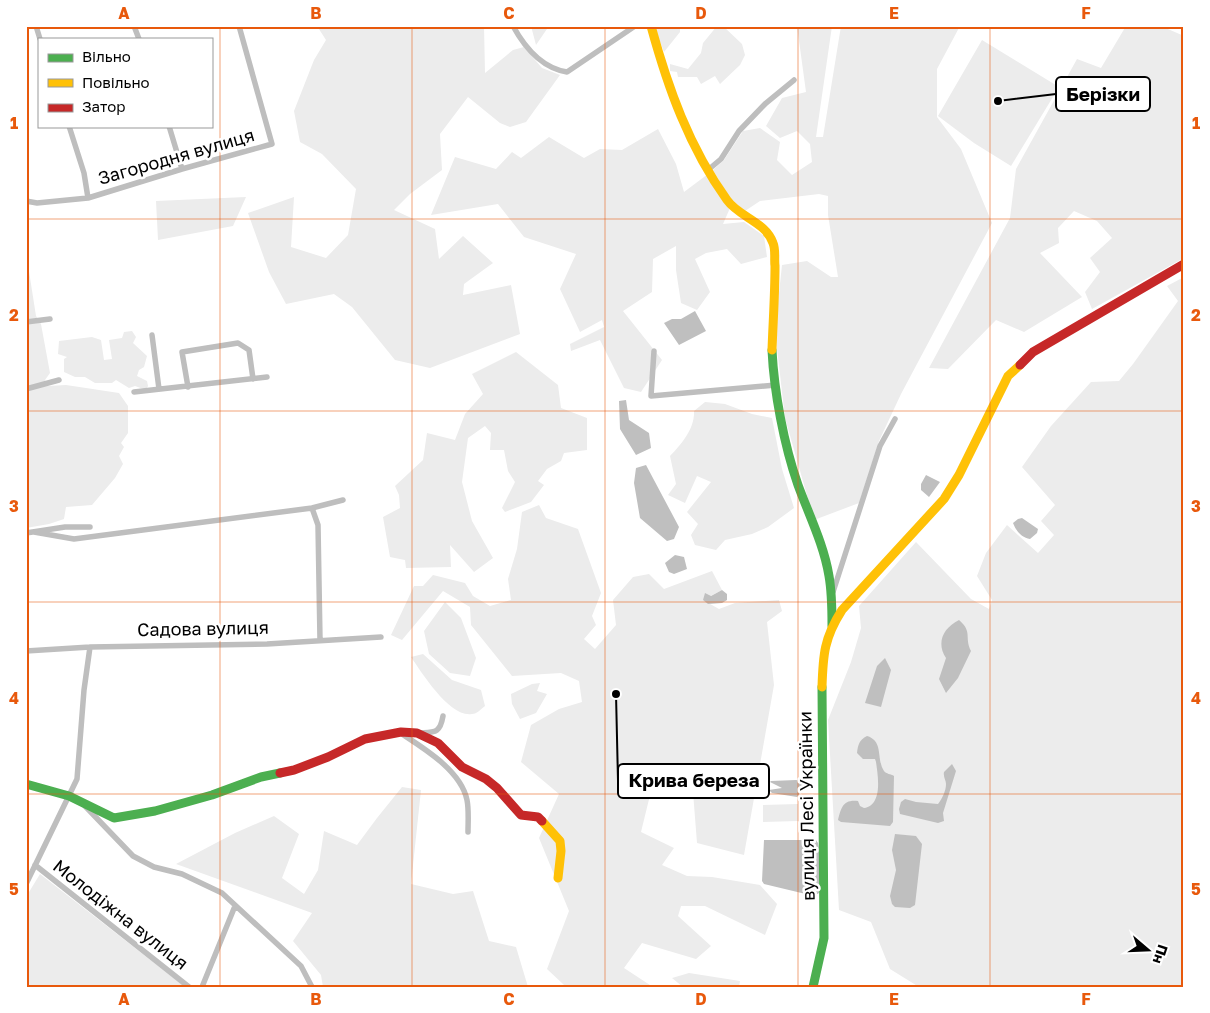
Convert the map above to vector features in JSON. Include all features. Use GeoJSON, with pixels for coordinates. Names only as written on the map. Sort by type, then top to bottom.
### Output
{"type":"FeatureCollection","features":[{"type":"Feature","properties":{"kind":"street"},"geometry":{"type":"LineString","coordinates":[[36,26],[40,38]]}},
{"type":"Feature","properties":{"kind":"street"},"geometry":{"type":"LineString","coordinates":[[134,26],[138,38]]}},
{"type":"Feature","properties":{"kind":"street","name":"Загородня вулиця"},"geometry":{"type":"LineString","coordinates":[[26,202],[37,203],[88,198],[272,144],[239,26]]}},
{"type":"Feature","properties":{"kind":"street"},"geometry":{"type":"LineString","coordinates":[[513,26],[522,42],[546,66],[567,72],[635,26]]}},
{"type":"Feature","properties":{"kind":"street","name":"вулиця Лесі Українки"},"geometry":{"type":"LineString","coordinates":[[651,26],[664,73],[682,121],[698,154],[728,202],[768,232],[774,245],[772,352],[781,421],[798,485],[814,525],[829,574],[832,597],[832,626],[823,655],[821,706],[824,938],[813,987]]}},
{"type":"Feature","properties":{"kind":"street"},"geometry":{"type":"LineString","coordinates":[[708,170],[721,159],[739,132],[766,103],[794,80]]}},
{"type":"Feature","properties":{"kind":"street"},"geometry":{"type":"LineString","coordinates":[[70,128],[84,173],[88,198]]}},
{"type":"Feature","properties":{"kind":"street"},"geometry":{"type":"LineString","coordinates":[[170,128],[182,169]]}},
{"type":"Feature","properties":{"kind":"street","name":"вулиця Лесі Українки"},"geometry":{"type":"LineString","coordinates":[[832,626],[846,607],[944,499],[959,475],[1008,376],[1033,352],[1184,264]]}},
{"type":"Feature","properties":{"kind":"street"},"geometry":{"type":"LineString","coordinates":[[26,322],[50,318]]}},
{"type":"Feature","properties":{"kind":"street"},"geometry":{"type":"LineString","coordinates":[[152,335],[158,390]]}},
{"type":"Feature","properties":{"kind":"street"},"geometry":{"type":"LineString","coordinates":[[188,387],[182,352],[238,343],[249,350],[253,379]]}},
{"type":"Feature","properties":{"kind":"street"},"geometry":{"type":"LineString","coordinates":[[654,351],[651,396],[776,385]]}},
{"type":"Feature","properties":{"kind":"street"},"geometry":{"type":"LineString","coordinates":[[134,392],[267,377]]}},
{"type":"Feature","properties":{"kind":"street"},"geometry":{"type":"LineString","coordinates":[[26,389],[59,380]]}},
{"type":"Feature","properties":{"kind":"street"},"geometry":{"type":"LineString","coordinates":[[846,607],[838,606],[832,597],[880,446],[895,419]]}},
{"type":"Feature","properties":{"kind":"street"},"geometry":{"type":"LineString","coordinates":[[34,532],[74,539],[312,508],[343,500]]}},
{"type":"Feature","properties":{"kind":"street"},"geometry":{"type":"LineString","coordinates":[[312,508],[318,525],[320,640]]}},
{"type":"Feature","properties":{"kind":"street"},"geometry":{"type":"LineString","coordinates":[[26,533],[65,527],[90,527]]}},
{"type":"Feature","properties":{"kind":"street","name":"Садова вулиця"},"geometry":{"type":"LineString","coordinates":[[26,651],[90,647],[267,644],[381,637]]}},
{"type":"Feature","properties":{"kind":"street"},"geometry":{"type":"LineString","coordinates":[[26,884],[77,779],[84,690],[90,647]]}},
{"type":"Feature","properties":{"kind":"street"},"geometry":{"type":"LineString","coordinates":[[26,784],[69,796],[114,818],[155,811],[212,795],[261,777],[294,770],[328,757],[365,739],[401,732],[436,731],[439,730],[443,716]]}},
{"type":"Feature","properties":{"kind":"street"},"geometry":{"type":"LineString","coordinates":[[401,732],[445,766],[462,786],[467,800],[468,832]]}},
{"type":"Feature","properties":{"kind":"street"},"geometry":{"type":"LineString","coordinates":[[417,733],[438,742],[462,768],[486,779],[521,814],[538,817],[560,841],[558,878]]}},
{"type":"Feature","properties":{"kind":"street"},"geometry":{"type":"LineString","coordinates":[[82,802],[133,856],[154,867],[182,874],[222,893],[301,966],[312,987]]}},
{"type":"Feature","properties":{"kind":"street"},"geometry":{"type":"LineString","coordinates":[[107,830],[114,818]]}},
{"type":"Feature","properties":{"kind":"street","name":"Молодіжна вулиця"},"geometry":{"type":"LineString","coordinates":[[35,865],[189,987]]}},
{"type":"Feature","properties":{"kind":"street","name":"Молодіжна вулиця"},"geometry":{"type":"LineString","coordinates":[[202,987],[235,906]]}},
{"type":"Feature","properties":{"kind":"shaded area"},"geometry":{"type":"Polygon","coordinates":[[[317,26],[484,26],[485,73],[513,50],[524,47],[542,68],[560,75],[526,122],[510,127],[500,123],[468,97],[440,134],[442,170],[410,194],[394,210],[435,229],[439,259],[463,236],[493,263],[464,284],[463,295],[511,285],[520,334],[430,368],[395,360],[352,307],[334,294],[286,304],[269,272],[248,213],[294,197],[291,247],[326,258],[348,235],[356,189],[322,154],[300,142],[294,111],[314,60],[326,40],[317,26]]]}},
{"type":"Feature","properties":{"kind":"shaded area"},"geometry":{"type":"Polygon","coordinates":[[[531,26],[549,26],[536,45],[531,26]]]}},
{"type":"Feature","properties":{"kind":"shaded area"},"geometry":{"type":"Polygon","coordinates":[[[654,26],[680,26],[680,32],[664,52],[654,26]]]}},
{"type":"Feature","properties":{"kind":"shaded area"},"geometry":{"type":"Polygon","coordinates":[[[717,26],[723,26],[742,44],[745,55],[740,65],[720,84],[715,76],[701,84],[697,77],[678,77],[677,72],[670,71],[670,64],[688,69],[701,53],[703,43],[717,26]]]}},
{"type":"Feature","properties":{"kind":"shaded area"},"geometry":{"type":"Polygon","coordinates":[[[797,26],[832,26],[816,137],[823,137],[841,26],[960,26],[937,69],[937,117],[961,149],[992,223],[901,394],[879,441],[859,503],[814,520],[785,418],[775,331],[782,265],[807,261],[831,277],[838,277],[828,215],[828,196],[819,194],[760,201],[745,211],[729,197],[713,170],[724,160],[743,131],[760,128],[780,142],[777,160],[792,175],[812,162],[810,144],[797,131],[780,138],[766,126],[782,98],[806,92],[797,26]]]}},
{"type":"Feature","properties":{"kind":"shaded area"},"geometry":{"type":"Polygon","coordinates":[[[1126,26],[1161,26],[1184,36],[1184,258],[1092,309],[1085,292],[1100,272],[1090,258],[1112,238],[1097,221],[1074,211],[1058,228],[1059,243],[1040,253],[1082,297],[1024,332],[996,320],[948,369],[929,368],[1010,218],[1016,169],[1077,59],[1101,68],[1126,26]]]}},
{"type":"Feature","properties":{"kind":"shaded area"},"geometry":{"type":"Polygon","coordinates":[[[982,40],[1059,87],[1011,166],[974,143],[938,116],[982,40]]]}},
{"type":"Feature","properties":{"kind":"shaded area"},"geometry":{"type":"Polygon","coordinates":[[[658,129],[676,164],[684,192],[708,174],[730,208],[723,224],[744,222],[764,236],[767,257],[741,264],[727,249],[706,253],[695,259],[710,292],[697,310],[681,303],[676,270],[676,246],[653,259],[652,292],[623,311],[662,360],[641,392],[624,388],[600,340],[571,351],[570,344],[604,327],[602,320],[580,332],[560,289],[576,254],[524,237],[498,204],[431,215],[455,157],[496,169],[512,152],[521,158],[549,137],[584,158],[600,149],[622,150],[658,129]]]}},
{"type":"Feature","properties":{"kind":"shaded area"},"geometry":{"type":"Polygon","coordinates":[[[246,197],[233,226],[158,240],[156,201],[246,197]]]}},
{"type":"Feature","properties":{"kind":"shaded area"},"geometry":{"type":"Polygon","coordinates":[[[28,265],[36,316],[41,324],[50,373],[45,380],[48,386],[66,385],[119,393],[128,406],[128,433],[121,443],[124,447],[119,456],[123,464],[115,478],[92,505],[66,507],[64,519],[26,528],[26,266],[28,265]]]}},
{"type":"Feature","properties":{"kind":"shaded area"},"geometry":{"type":"Polygon","coordinates":[[[1184,277],[1184,987],[919,987],[890,969],[871,922],[839,910],[828,720],[851,662],[861,628],[859,606],[916,542],[971,599],[989,609],[992,600],[977,576],[986,553],[1007,525],[1038,553],[1054,535],[1041,521],[1055,505],[1022,467],[1051,426],[1091,382],[1119,381],[1178,301],[1167,286],[1184,277]]]}},
{"type":"Feature","properties":{"kind":"shaded area"},"geometry":{"type":"Polygon","coordinates":[[[695,311],[706,331],[679,345],[664,323],[672,319],[681,319],[695,311]]]}},
{"type":"Feature","properties":{"kind":"shaded area"},"geometry":{"type":"Polygon","coordinates":[[[132,331],[136,337],[133,343],[147,356],[144,367],[139,370],[137,376],[147,381],[148,386],[146,390],[135,386],[129,388],[116,380],[112,383],[95,383],[85,377],[75,377],[64,372],[64,359],[67,357],[58,354],[59,341],[92,337],[101,340],[104,360],[112,359],[109,340],[122,338],[124,332],[132,331]]]}},
{"type":"Feature","properties":{"kind":"shaded area"},"geometry":{"type":"Polygon","coordinates":[[[516,352],[558,385],[561,408],[587,418],[587,450],[564,453],[561,461],[547,469],[538,481],[544,485],[531,502],[505,512],[502,508],[515,482],[508,471],[504,450],[490,450],[491,433],[485,426],[468,438],[462,482],[472,521],[493,558],[474,572],[450,545],[451,567],[406,568],[405,560],[390,557],[383,517],[400,508],[399,495],[395,486],[423,460],[427,433],[455,440],[465,414],[483,394],[472,374],[516,352]]]}},
{"type":"Feature","properties":{"kind":"shaded area"},"geometry":{"type":"Polygon","coordinates":[[[626,400],[629,420],[649,433],[651,448],[636,455],[620,429],[619,401],[626,400]]]}},
{"type":"Feature","properties":{"kind":"shaded area"},"geometry":{"type":"Polygon","coordinates":[[[705,402],[725,404],[752,414],[772,418],[782,469],[794,508],[768,527],[752,534],[725,540],[716,550],[695,545],[691,535],[698,524],[687,512],[711,482],[697,476],[685,503],[668,495],[676,484],[670,456],[690,430],[694,411],[705,402]]]}},
{"type":"Feature","properties":{"kind":"shaded area"},"geometry":{"type":"Polygon","coordinates":[[[646,465],[679,527],[674,539],[667,541],[640,518],[634,483],[636,468],[646,465]]]}},
{"type":"Feature","properties":{"kind":"shaded area"},"geometry":{"type":"Polygon","coordinates":[[[926,475],[940,482],[929,497],[921,490],[921,484],[926,475]]]}},
{"type":"Feature","properties":{"kind":"shaded area"},"geometry":{"type":"Polygon","coordinates":[[[539,505],[546,518],[578,529],[601,593],[592,616],[596,625],[584,639],[595,649],[616,625],[613,600],[633,577],[649,574],[664,589],[712,571],[722,590],[703,600],[719,609],[735,603],[779,600],[782,611],[767,622],[774,685],[744,855],[697,843],[693,792],[652,787],[641,832],[674,848],[662,865],[687,876],[712,877],[760,885],[777,904],[765,935],[705,906],[681,906],[678,916],[711,946],[696,959],[642,943],[624,968],[653,987],[564,987],[547,969],[569,911],[539,838],[559,794],[521,762],[531,725],[559,709],[582,702],[579,681],[561,673],[512,676],[471,625],[470,607],[443,591],[402,640],[391,635],[414,586],[423,586],[433,575],[465,583],[473,596],[490,606],[511,600],[508,579],[517,549],[522,512],[539,505]]]}},
{"type":"Feature","properties":{"kind":"shaded area"},"geometry":{"type":"Polygon","coordinates":[[[1022,518],[1038,529],[1037,533],[1030,539],[1020,534],[1013,523],[1022,518]]]}},
{"type":"Feature","properties":{"kind":"shaded area"},"geometry":{"type":"Polygon","coordinates":[[[675,555],[684,557],[687,569],[674,574],[669,572],[665,563],[675,555]]]}},
{"type":"Feature","properties":{"kind":"shaded area"},"geometry":{"type":"Polygon","coordinates":[[[722,590],[727,594],[727,600],[722,603],[708,604],[703,600],[705,593],[711,596],[722,590]]]}},
{"type":"Feature","properties":{"kind":"shaded area"},"geometry":{"type":"Polygon","coordinates":[[[445,602],[461,618],[476,658],[470,676],[450,673],[429,654],[424,631],[445,602]]]}},
{"type":"Feature","properties":{"kind":"shaded area"},"geometry":{"type":"Polygon","coordinates":[[[959,620],[966,628],[971,651],[958,678],[946,693],[939,679],[946,658],[943,652],[942,641],[949,627],[959,620]]]}},
{"type":"Feature","properties":{"kind":"shaded area"},"geometry":{"type":"Polygon","coordinates":[[[423,654],[452,680],[481,690],[485,706],[474,714],[464,713],[446,702],[429,683],[411,657],[423,654]]]}},
{"type":"Feature","properties":{"kind":"shaded area"},"geometry":{"type":"Polygon","coordinates":[[[885,658],[891,670],[881,707],[865,703],[877,666],[885,658]]]}},
{"type":"Feature","properties":{"kind":"shaded area"},"geometry":{"type":"Polygon","coordinates":[[[540,683],[537,691],[547,694],[536,713],[520,719],[512,704],[511,694],[532,684],[540,683]]]}},
{"type":"Feature","properties":{"kind":"shaded area"},"geometry":{"type":"Polygon","coordinates":[[[867,736],[872,738],[878,746],[884,771],[894,776],[893,822],[890,826],[841,822],[838,820],[842,808],[849,801],[858,801],[860,806],[864,808],[870,806],[877,796],[878,782],[875,759],[863,759],[857,753],[859,743],[867,736]]]}},
{"type":"Feature","properties":{"kind":"shaded area"},"geometry":{"type":"Polygon","coordinates":[[[952,764],[956,771],[943,813],[944,821],[938,823],[900,814],[901,802],[905,799],[938,804],[946,784],[944,772],[952,764]]]}},
{"type":"Feature","properties":{"kind":"shaded area"},"geometry":{"type":"Polygon","coordinates":[[[796,780],[804,783],[803,789],[797,797],[772,793],[769,790],[782,788],[771,781],[796,780]]]}},
{"type":"Feature","properties":{"kind":"shaded area"},"geometry":{"type":"Polygon","coordinates":[[[402,787],[421,790],[411,884],[453,894],[473,891],[489,941],[516,947],[528,987],[323,987],[321,975],[293,941],[312,913],[176,864],[235,833],[274,816],[299,834],[282,878],[304,894],[318,870],[324,831],[357,845],[402,787]]]}},
{"type":"Feature","properties":{"kind":"shaded area"},"geometry":{"type":"Polygon","coordinates":[[[798,804],[798,821],[763,822],[763,805],[798,804]]]}},
{"type":"Feature","properties":{"kind":"shaded area"},"geometry":{"type":"Polygon","coordinates":[[[895,834],[916,836],[922,844],[915,905],[910,908],[895,907],[890,896],[896,870],[892,850],[895,834]]]}},
{"type":"Feature","properties":{"kind":"shaded area"},"geometry":{"type":"Polygon","coordinates":[[[764,840],[816,840],[819,849],[819,893],[814,896],[764,884],[762,881],[764,840]]]}},
{"type":"Feature","properties":{"kind":"shaded area"},"geometry":{"type":"Polygon","coordinates":[[[40,874],[185,987],[26,987],[26,897],[40,874]]]}},
{"type":"Feature","properties":{"kind":"shaded area"},"geometry":{"type":"Polygon","coordinates":[[[689,973],[740,981],[739,987],[683,987],[672,978],[689,973]]]}},
{"type":"Feature","properties":{"kind":"traffic: fast"},"geometry":{"type":"LineString","coordinates":[[772,350],[777,401],[788,453],[827,564],[831,589],[832,626]]}},
{"type":"Feature","properties":{"kind":"traffic: fast"},"geometry":{"type":"LineString","coordinates":[[813,987],[824,938],[822,687]]}},
{"type":"Feature","properties":{"kind":"traffic: fast"},"geometry":{"type":"LineString","coordinates":[[26,784],[69,796],[114,818],[155,811],[212,795],[261,777],[280,773]]}},
{"type":"Feature","properties":{"kind":"traffic: slow"},"geometry":{"type":"LineString","coordinates":[[651,26],[672,94],[701,159],[732,206],[765,230],[773,243],[775,277],[772,350]]}},
{"type":"Feature","properties":{"kind":"traffic: slow"},"geometry":{"type":"LineString","coordinates":[[822,687],[823,665],[828,638],[842,610],[944,499],[959,475],[1008,376],[1020,365]]}},
{"type":"Feature","properties":{"kind":"traffic: slow"},"geometry":{"type":"LineString","coordinates":[[542,821],[560,841],[561,851],[558,878]]}},
{"type":"Feature","properties":{"kind":"traffic: jam"},"geometry":{"type":"LineString","coordinates":[[1020,365],[1033,352],[1184,264]]}},
{"type":"Feature","properties":{"kind":"traffic: jam"},"geometry":{"type":"LineString","coordinates":[[280,773],[294,770],[328,757],[365,739],[401,732],[417,733],[438,743],[462,767],[486,779],[497,788],[521,815],[538,817],[542,821]]}},
{"type":"Feature","properties":{"kind":"place","name":"Берізки"},"geometry":{"type":"Point","coordinates":[998,101]}},
{"type":"Feature","properties":{"kind":"place","name":"Крива береза"},"geometry":{"type":"Point","coordinates":[616,694]}}]}
